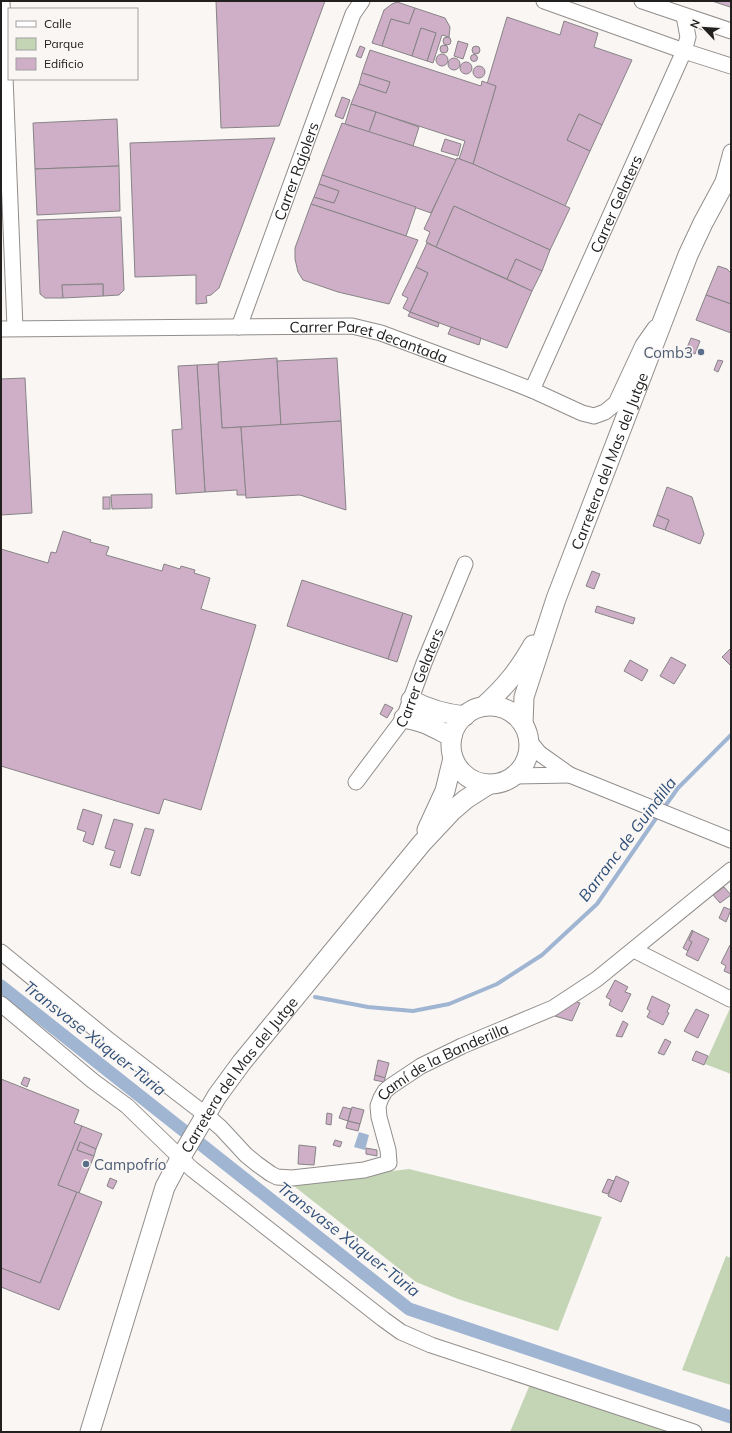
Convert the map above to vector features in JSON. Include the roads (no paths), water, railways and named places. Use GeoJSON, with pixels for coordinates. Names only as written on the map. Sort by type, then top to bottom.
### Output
{"type":"FeatureCollection","features":[{"type":"Feature","properties":{"kind":"street"},"geometry":{"type":"LineString","coordinates":[[2,1],[8,328]]}},
{"type":"Feature","properties":{"kind":"street","name":"Carrer Rajolers"},"geometry":{"type":"LineString","coordinates":[[238,327],[354,8],[362,1]]}},
{"type":"Feature","properties":{"kind":"street"},"geometry":{"type":"LineString","coordinates":[[544,1],[684,52],[731,66]]}},
{"type":"Feature","properties":{"kind":"street"},"geometry":{"type":"LineString","coordinates":[[642,1],[731,31]]}},
{"type":"Feature","properties":{"kind":"street","name":"Carrer Gelaters"},"geometry":{"type":"LineString","coordinates":[[532,390],[684,52],[688,37],[684,16]]}},
{"type":"Feature","properties":{"kind":"street"},"geometry":{"type":"LineString","coordinates":[[722,187],[731,152]]}},
{"type":"Feature","properties":{"kind":"street","name":"Carretera del Mas del Jutge"},"geometry":{"type":"LineString","coordinates":[[523,724],[524,697],[556,599],[688,255],[703,223],[731,171]]}},
{"type":"Feature","properties":{"kind":"street","name":"Carrer Paret decantada"},"geometry":{"type":"LineString","coordinates":[[8,328],[352,326],[381,333],[532,390],[582,413],[594,416],[605,412],[616,403],[643,345],[666,313]]}},
{"type":"Feature","properties":{"kind":"street","name":"Carrer Gelaters"},"geometry":{"type":"LineString","coordinates":[[356,782],[404,718],[465,564]]}},
{"type":"Feature","properties":{"kind":"street","name":"Carretera del Mas del Jutge"},"geometry":{"type":"LineString","coordinates":[[484,706],[503,689],[519,669],[538,636],[556,599]]}},
{"type":"Feature","properties":{"kind":"street"},"geometry":{"type":"LineString","coordinates":[[411,700],[429,709],[450,715],[465,716]]}},
{"type":"Feature","properties":{"kind":"street"},"geometry":{"type":"LineString","coordinates":[[484,706],[496,706],[506,709],[516,716],[528,733],[530,742],[528,758],[515,776],[502,783],[488,785],[479,783],[463,774],[453,758],[451,748],[456,725],[465,716],[484,706]]}},
{"type":"Feature","properties":{"kind":"street"},"geometry":{"type":"LineString","coordinates":[[404,718],[418,720],[452,738]]}},
{"type":"Feature","properties":{"kind":"street"},"geometry":{"type":"LineString","coordinates":[[530,742],[539,753],[570,775],[731,840]]}},
{"type":"Feature","properties":{"kind":"street","name":"Carretera del Mas del Jutge"},"geometry":{"type":"LineString","coordinates":[[422,843],[445,791],[453,758]]}},
{"type":"Feature","properties":{"kind":"street"},"geometry":{"type":"LineString","coordinates":[[515,776],[570,775]]}},
{"type":"Feature","properties":{"kind":"street","name":"Carretera del Mas del Jutge"},"geometry":{"type":"LineString","coordinates":[[90,1432],[164,1187],[203,1118],[242,1062],[422,843],[462,803],[488,785]]}},
{"type":"Feature","properties":{"kind":"street","name":"Camí de la Banderilla"},"geometry":{"type":"LineString","coordinates":[[203,1118],[221,1128],[246,1155],[277,1177],[292,1178],[357,1171],[389,1163],[388,1150],[379,1118],[378,1106],[385,1091],[421,1066],[462,1046],[553,1008],[597,979],[731,870]]}},
{"type":"Feature","properties":{"kind":"street"},"geometry":{"type":"LineString","coordinates":[[634,950],[730,999]]}},
{"type":"Feature","properties":{"kind":"street"},"geometry":{"type":"LineString","coordinates":[[1,952],[203,1118]]}},
{"type":"Feature","properties":{"kind":"street"},"geometry":{"type":"LineString","coordinates":[[1,1004],[93,1081],[127,1106],[183,1153],[192,1169],[401,1332],[430,1345],[694,1432]]}},
{"type":"Feature","properties":{"kind":"water"},"geometry":{"type":"Polygon","coordinates":[[[359,1132],[369,1135],[365,1150],[354,1147],[359,1132]]]}},
{"type":"Feature","properties":{"kind":"waterway","name":"Barranc de Guindilla"},"geometry":{"type":"LineString","coordinates":[[663,809],[678,788],[731,735]]}},
{"type":"Feature","properties":{"kind":"waterway","name":"Barranc de Guindilla"},"geometry":{"type":"LineString","coordinates":[[315,997],[368,1007],[413,1011],[449,1004],[497,984],[542,955],[597,904],[659,814]]}},
{"type":"Feature","properties":{"kind":"waterway","name":"Transvase Xùquer-Tùria"},"geometry":{"type":"LineString","coordinates":[[1,986],[409,1309],[731,1417]]}},
{"type":"Feature","properties":{"kind":"place","name":"Comb3"},"geometry":{"type":"Point","coordinates":[701,352]}},
{"type":"Feature","properties":{"kind":"place","name":"Campofrío"},"geometry":{"type":"Point","coordinates":[86,1164]}}]}
